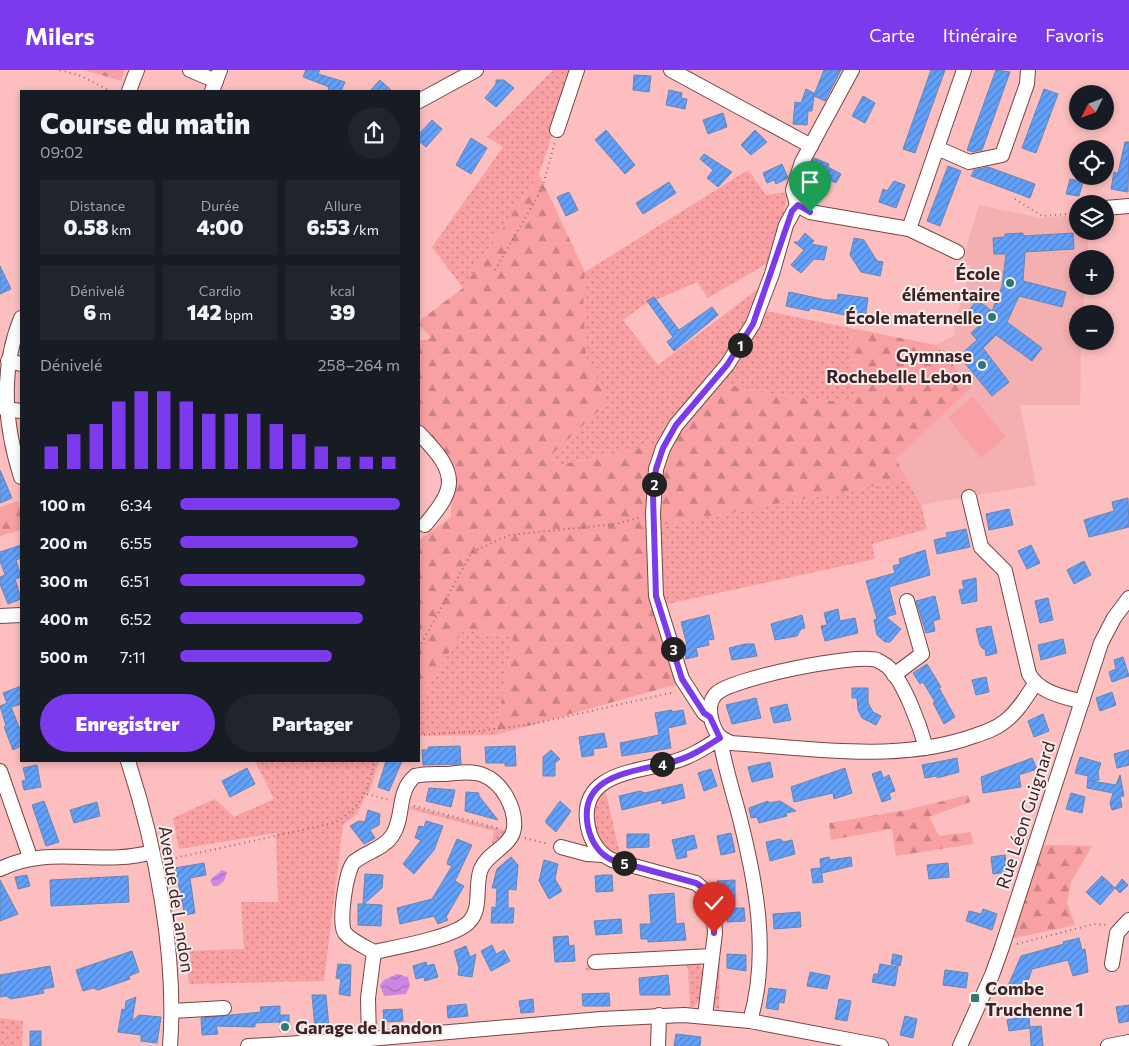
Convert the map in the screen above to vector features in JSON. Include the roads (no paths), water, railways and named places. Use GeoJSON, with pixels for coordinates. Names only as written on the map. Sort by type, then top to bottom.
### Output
{"type":"FeatureCollection","features":[{"type":"Feature","properties":{"kind":"street"},"geometry":{"type":"LineString","coordinates":[[129,90],[137,70]]}},
{"type":"Feature","properties":{"kind":"street"},"geometry":{"type":"LineString","coordinates":[[190,70],[216,81]]}},
{"type":"Feature","properties":{"kind":"street"},"geometry":{"type":"LineString","coordinates":[[420,100],[476,70]]}},
{"type":"Feature","properties":{"kind":"street"},"geometry":{"type":"LineString","coordinates":[[557,130],[577,70]]}},
{"type":"Feature","properties":{"kind":"street"},"geometry":{"type":"LineString","coordinates":[[671,70],[811,146]]}},
{"type":"Feature","properties":{"kind":"street"},"geometry":{"type":"LineString","coordinates":[[852,70],[802,162],[794,190],[798,205],[810,212],[908,229],[957,252]]}},
{"type":"Feature","properties":{"kind":"street"},"geometry":{"type":"LineString","coordinates":[[908,229],[964,70]]}},
{"type":"Feature","properties":{"kind":"street"},"geometry":{"type":"LineString","coordinates":[[937,148],[969,162],[1002,155],[1027,84],[1028,70]]}},
{"type":"Feature","properties":{"kind":"street"},"geometry":{"type":"LineString","coordinates":[[710,717],[704,713],[682,679],[656,596],[653,513],[656,469],[663,448],[676,425],[727,365],[753,324],[772,274],[786,225],[798,205]]}},
{"type":"Feature","properties":{"kind":"street"},"geometry":{"type":"LineString","coordinates":[[1114,207],[1129,206]]}},
{"type":"Feature","properties":{"kind":"street"},"geometry":{"type":"LineString","coordinates":[[20,324],[5,409],[8,432],[20,474]]}},
{"type":"Feature","properties":{"kind":"street"},"geometry":{"type":"LineString","coordinates":[[5,409],[20,411]]}},
{"type":"Feature","properties":{"kind":"street"},"geometry":{"type":"LineString","coordinates":[[420,434],[434,449],[444,464],[448,478],[448,489],[444,499],[425,525]]}},
{"type":"Feature","properties":{"kind":"street"},"geometry":{"type":"LineString","coordinates":[[969,497],[980,547],[1005,571],[1029,674],[1035,684],[1044,690],[1082,702]]}},
{"type":"Feature","properties":{"kind":"street","name":"Rue Léon Guignard"},"geometry":{"type":"LineString","coordinates":[[960,1046],[992,975],[1002,947],[1107,630],[1129,598]]}},
{"type":"Feature","properties":{"kind":"street"},"geometry":{"type":"LineString","coordinates":[[894,675],[922,654],[907,600]]}},
{"type":"Feature","properties":{"kind":"street"},"geometry":{"type":"LineString","coordinates":[[0,616],[20,614]]}},
{"type":"Feature","properties":{"kind":"street"},"geometry":{"type":"LineString","coordinates":[[750,1021],[758,996],[760,944],[756,895],[749,856],[724,762],[720,738],[710,717],[710,704],[717,693],[726,688],[783,671],[821,664],[876,660],[887,666],[894,675],[916,714],[926,748]]}},
{"type":"Feature","properties":{"kind":"street"},"geometry":{"type":"LineString","coordinates":[[720,738],[731,743],[866,752],[926,748],[950,743],[994,729],[1012,715],[1035,684]]}},
{"type":"Feature","properties":{"kind":"street"},"geometry":{"type":"LineString","coordinates":[[603,855],[589,833],[587,820],[588,804],[602,783],[612,776],[683,758],[720,738]]}},
{"type":"Feature","properties":{"kind":"street","name":"Avenue de Landon"},"geometry":{"type":"LineString","coordinates":[[128,762],[152,852],[168,956],[172,1011],[170,1046]]}},
{"type":"Feature","properties":{"kind":"street"},"geometry":{"type":"LineString","coordinates":[[0,771],[30,857]]}},
{"type":"Feature","properties":{"kind":"street"},"geometry":{"type":"LineString","coordinates":[[474,773],[489,778],[505,793],[510,802],[514,828],[508,840],[488,858],[480,870],[476,906],[472,918],[454,931],[374,952],[345,934],[342,928],[348,872],[354,863],[385,844],[393,836],[398,825],[404,791],[415,776],[474,773]]}},
{"type":"Feature","properties":{"kind":"street"},"geometry":{"type":"LineString","coordinates":[[562,847],[587,854],[603,855],[612,860],[696,883],[707,891],[713,902],[714,933],[705,1016]]}},
{"type":"Feature","properties":{"kind":"street"},"geometry":{"type":"LineString","coordinates":[[0,869],[30,857],[56,855],[125,857],[152,852]]}},
{"type":"Feature","properties":{"kind":"street"},"geometry":{"type":"LineString","coordinates":[[1112,964],[1118,930],[1129,920]]}},
{"type":"Feature","properties":{"kind":"street"},"geometry":{"type":"LineString","coordinates":[[370,1039],[368,998],[374,952]]}},
{"type":"Feature","properties":{"kind":"street"},"geometry":{"type":"LineString","coordinates":[[595,962],[712,956]]}},
{"type":"Feature","properties":{"kind":"street"},"geometry":{"type":"LineString","coordinates":[[172,1011],[224,1008]]}},
{"type":"Feature","properties":{"kind":"street"},"geometry":{"type":"LineString","coordinates":[[248,1046],[370,1039],[440,1039],[659,1015],[705,1016],[750,1021],[881,1046]]}},
{"type":"Feature","properties":{"kind":"street"},"geometry":{"type":"LineString","coordinates":[[658,1046],[659,1015]]}},
{"type":"Feature","properties":{"kind":"street"},"geometry":{"type":"LineString","coordinates":[[1108,1046],[1129,1042]]}},
{"type":"Feature","properties":{"kind":"water"},"geometry":{"type":"Polygon","coordinates":[[[222,870],[227,872],[224,881],[218,886],[213,886],[210,880],[222,870]]]}},
{"type":"Feature","properties":{"kind":"water"},"geometry":{"type":"Polygon","coordinates":[[[397,974],[408,977],[410,985],[406,994],[384,996],[380,985],[384,980],[397,974]]]}},
{"type":"Feature","properties":{"kind":"place","name":"École élémentaire"},"geometry":{"type":"Point","coordinates":[1010,283]}},
{"type":"Feature","properties":{"kind":"place","name":"École maternelle"},"geometry":{"type":"Point","coordinates":[992,317]}},
{"type":"Feature","properties":{"kind":"place","name":"Gymnase Rochebelle Lebon"},"geometry":{"type":"Point","coordinates":[982,365]}},
{"type":"Feature","properties":{"kind":"place","name":"Combe Truchenne 1"},"geometry":{"type":"Point","coordinates":[975,998]}},
{"type":"Feature","properties":{"kind":"place","name":"Garage de Landon"},"geometry":{"type":"Point","coordinates":[285,1027]}}]}
